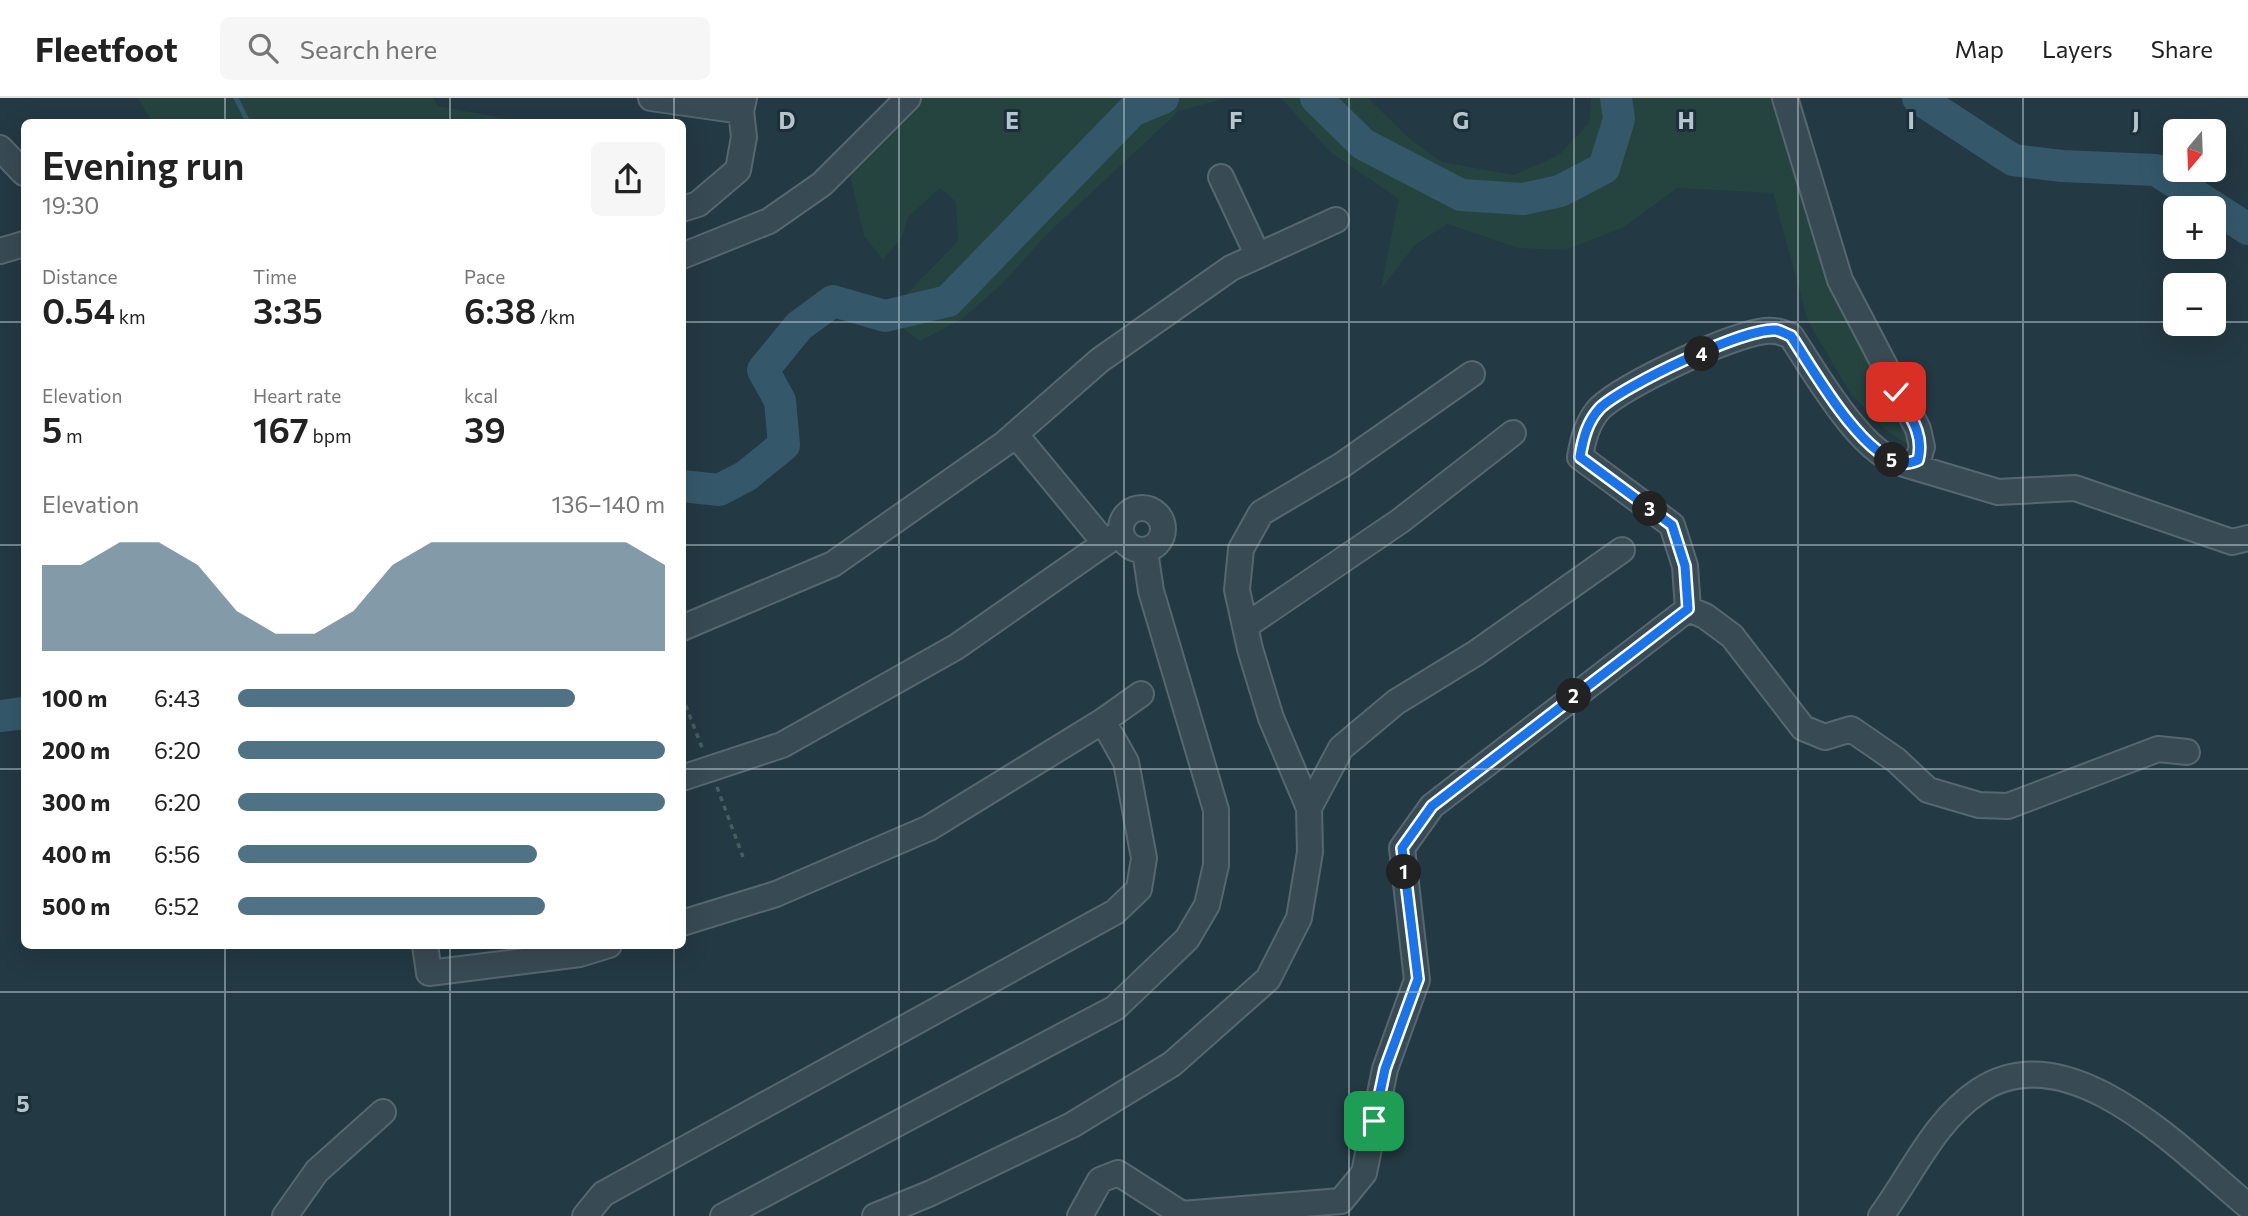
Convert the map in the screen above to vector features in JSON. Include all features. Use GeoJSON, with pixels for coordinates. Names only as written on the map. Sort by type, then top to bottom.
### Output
{"type":"FeatureCollection","features":[{"type":"Feature","properties":{"kind":"street"},"geometry":{"type":"LineString","coordinates":[[651,98],[743,105],[744,137],[738,170],[698,204],[686,208]]}},
{"type":"Feature","properties":{"kind":"street"},"geometry":{"type":"LineString","coordinates":[[686,254],[769,221],[822,184],[908,98]]}},
{"type":"Feature","properties":{"kind":"street"},"geometry":{"type":"LineString","coordinates":[[1785,98],[1840,280],[1918,429],[1922,447],[1918,460],[1904,464]]}},
{"type":"Feature","properties":{"kind":"street"},"geometry":{"type":"LineString","coordinates":[[0,148],[21,170]]}},
{"type":"Feature","properties":{"kind":"street"},"geometry":{"type":"LineString","coordinates":[[1221,177],[1258,256]]}},
{"type":"Feature","properties":{"kind":"street"},"geometry":{"type":"LineString","coordinates":[[686,626],[832,564],[1015,434],[1100,360],[1231,268],[1336,220]]}},
{"type":"Feature","properties":{"kind":"street"},"geometry":{"type":"LineString","coordinates":[[0,251],[21,245]]}},
{"type":"Feature","properties":{"kind":"street"},"geometry":{"type":"LineString","coordinates":[[1688,609],[1685,566],[1672,525],[1580,457],[1585,432],[1600,408],[1662,371],[1762,331],[1778,330],[1791,336],[1864,438],[1886,457],[1998,492],[2075,488],[2243,546]]}},
{"type":"Feature","properties":{"kind":"street"},"geometry":{"type":"LineString","coordinates":[[875,1216],[931,1193],[1072,1125],[1172,1063],[1268,979],[1299,918],[1310,852],[1309,808],[1271,718],[1237,590],[1241,549],[1262,513],[1342,465],[1472,374]]}},
{"type":"Feature","properties":{"kind":"street"},"geometry":{"type":"LineString","coordinates":[[1247,625],[1400,521],[1513,433]]}},
{"type":"Feature","properties":{"kind":"street"},"geometry":{"type":"LineString","coordinates":[[686,777],[782,745],[956,647],[1113,538],[1129,512],[1140,508],[1151,509],[1160,516],[1164,526],[1163,538],[1156,547],[1145,551],[1134,549],[1113,538],[1015,434]]}},
{"type":"Feature","properties":{"kind":"street"},"geometry":{"type":"LineString","coordinates":[[1309,808],[1341,748],[1396,702],[1476,653],[1622,550]]}},
{"type":"Feature","properties":{"kind":"street"},"geometry":{"type":"LineString","coordinates":[[723,1216],[1115,1008],[1187,939],[1207,905],[1216,865],[1216,810],[1152,591],[1145,551]]}},
{"type":"Feature","properties":{"kind":"street"},"geometry":{"type":"LineString","coordinates":[[1688,609],[1705,616],[1732,636],[1803,729],[1825,737],[1851,729],[1896,760],[1928,790],[1979,805],[2008,806],[2158,749],[2187,752]]}},
{"type":"Feature","properties":{"kind":"street"},"geometry":{"type":"LineString","coordinates":[[1080,1216],[1100,1180],[1118,1173],[1182,1214],[1341,1200],[1364,1173],[1385,1069],[1418,979],[1402,848],[1432,806],[1688,609]]}},
{"type":"Feature","properties":{"kind":"street"},"geometry":{"type":"LineString","coordinates":[[686,922],[776,894],[929,828],[1103,721],[1140,694]]}},
{"type":"Feature","properties":{"kind":"street"},"geometry":{"type":"LineString","coordinates":[[585,1216],[603,1194],[1115,912],[1139,889],[1144,858],[1126,762],[1103,721]]}},
{"type":"Feature","properties":{"kind":"street"},"geometry":{"type":"LineString","coordinates":[[426,949],[429,973],[580,954],[596,949]]}},
{"type":"Feature","properties":{"kind":"street"},"geometry":{"type":"LineString","coordinates":[[1881,1216],[1903,1186],[1930,1139],[1947,1120],[1979,1091],[2012,1076],[2079,1082],[2123,1104],[2248,1206]]}},
{"type":"Feature","properties":{"kind":"street"},"geometry":{"type":"LineString","coordinates":[[285,1216],[317,1171],[383,1112]]}},
{"type":"Feature","properties":{"kind":"green space"},"geometry":{"type":"Polygon","coordinates":[[[138,98],[433,98],[438,106],[508,119],[150,119],[138,98]]]}},
{"type":"Feature","properties":{"kind":"green space"},"geometry":{"type":"Polygon","coordinates":[[[904,98],[1227,98],[1179,111],[1046,235],[1002,284],[962,319],[920,341],[885,316],[958,241],[956,202],[940,188],[908,217],[902,237],[883,260],[864,236],[850,175],[904,98]]]}},
{"type":"Feature","properties":{"kind":"green space"},"geometry":{"type":"Polygon","coordinates":[[[1281,98],[1368,98],[1411,140],[1442,162],[1514,175],[1559,155],[1589,123],[1591,98],[1801,98],[1852,286],[1890,408],[1920,434],[1924,456],[1887,431],[1850,393],[1808,321],[1773,193],[1677,188],[1624,227],[1566,250],[1518,248],[1447,224],[1415,245],[1381,289],[1399,199],[1330,152],[1281,98]]]}},
{"type":"Feature","properties":{"kind":"waterway"},"geometry":{"type":"LineString","coordinates":[[236,98],[246,119]]}},
{"type":"Feature","properties":{"kind":"waterway"},"geometry":{"type":"LineString","coordinates":[[686,486],[719,490],[746,476],[784,445],[780,401],[763,370],[799,326],[833,301],[885,316],[948,301],[1132,111],[1163,98]]}},
{"type":"Feature","properties":{"kind":"waterway"},"geometry":{"type":"LineString","coordinates":[[1316,98],[1363,144],[1461,195],[1523,199],[1560,191],[1604,168],[1619,119],[1616,98]]}},
{"type":"Feature","properties":{"kind":"waterway"},"geometry":{"type":"LineString","coordinates":[[1918,98],[2013,160],[2062,166],[2156,170],[2248,229]]}},
{"type":"Feature","properties":{"kind":"waterway"},"geometry":{"type":"LineString","coordinates":[[0,716],[21,713]]}},
{"type":"Feature","properties":{"kind":"route"},"geometry":{"type":"LineString","coordinates":[[1374,1121],[1385,1069],[1418,979],[1402,848],[1432,806],[1688,609],[1685,566],[1672,525],[1580,457],[1585,432],[1600,408],[1651,376],[1717,347],[1762,331],[1778,330],[1791,336],[1864,438],[1886,457],[1904,464],[1918,460],[1922,447],[1918,429],[1896,392]]}}]}
